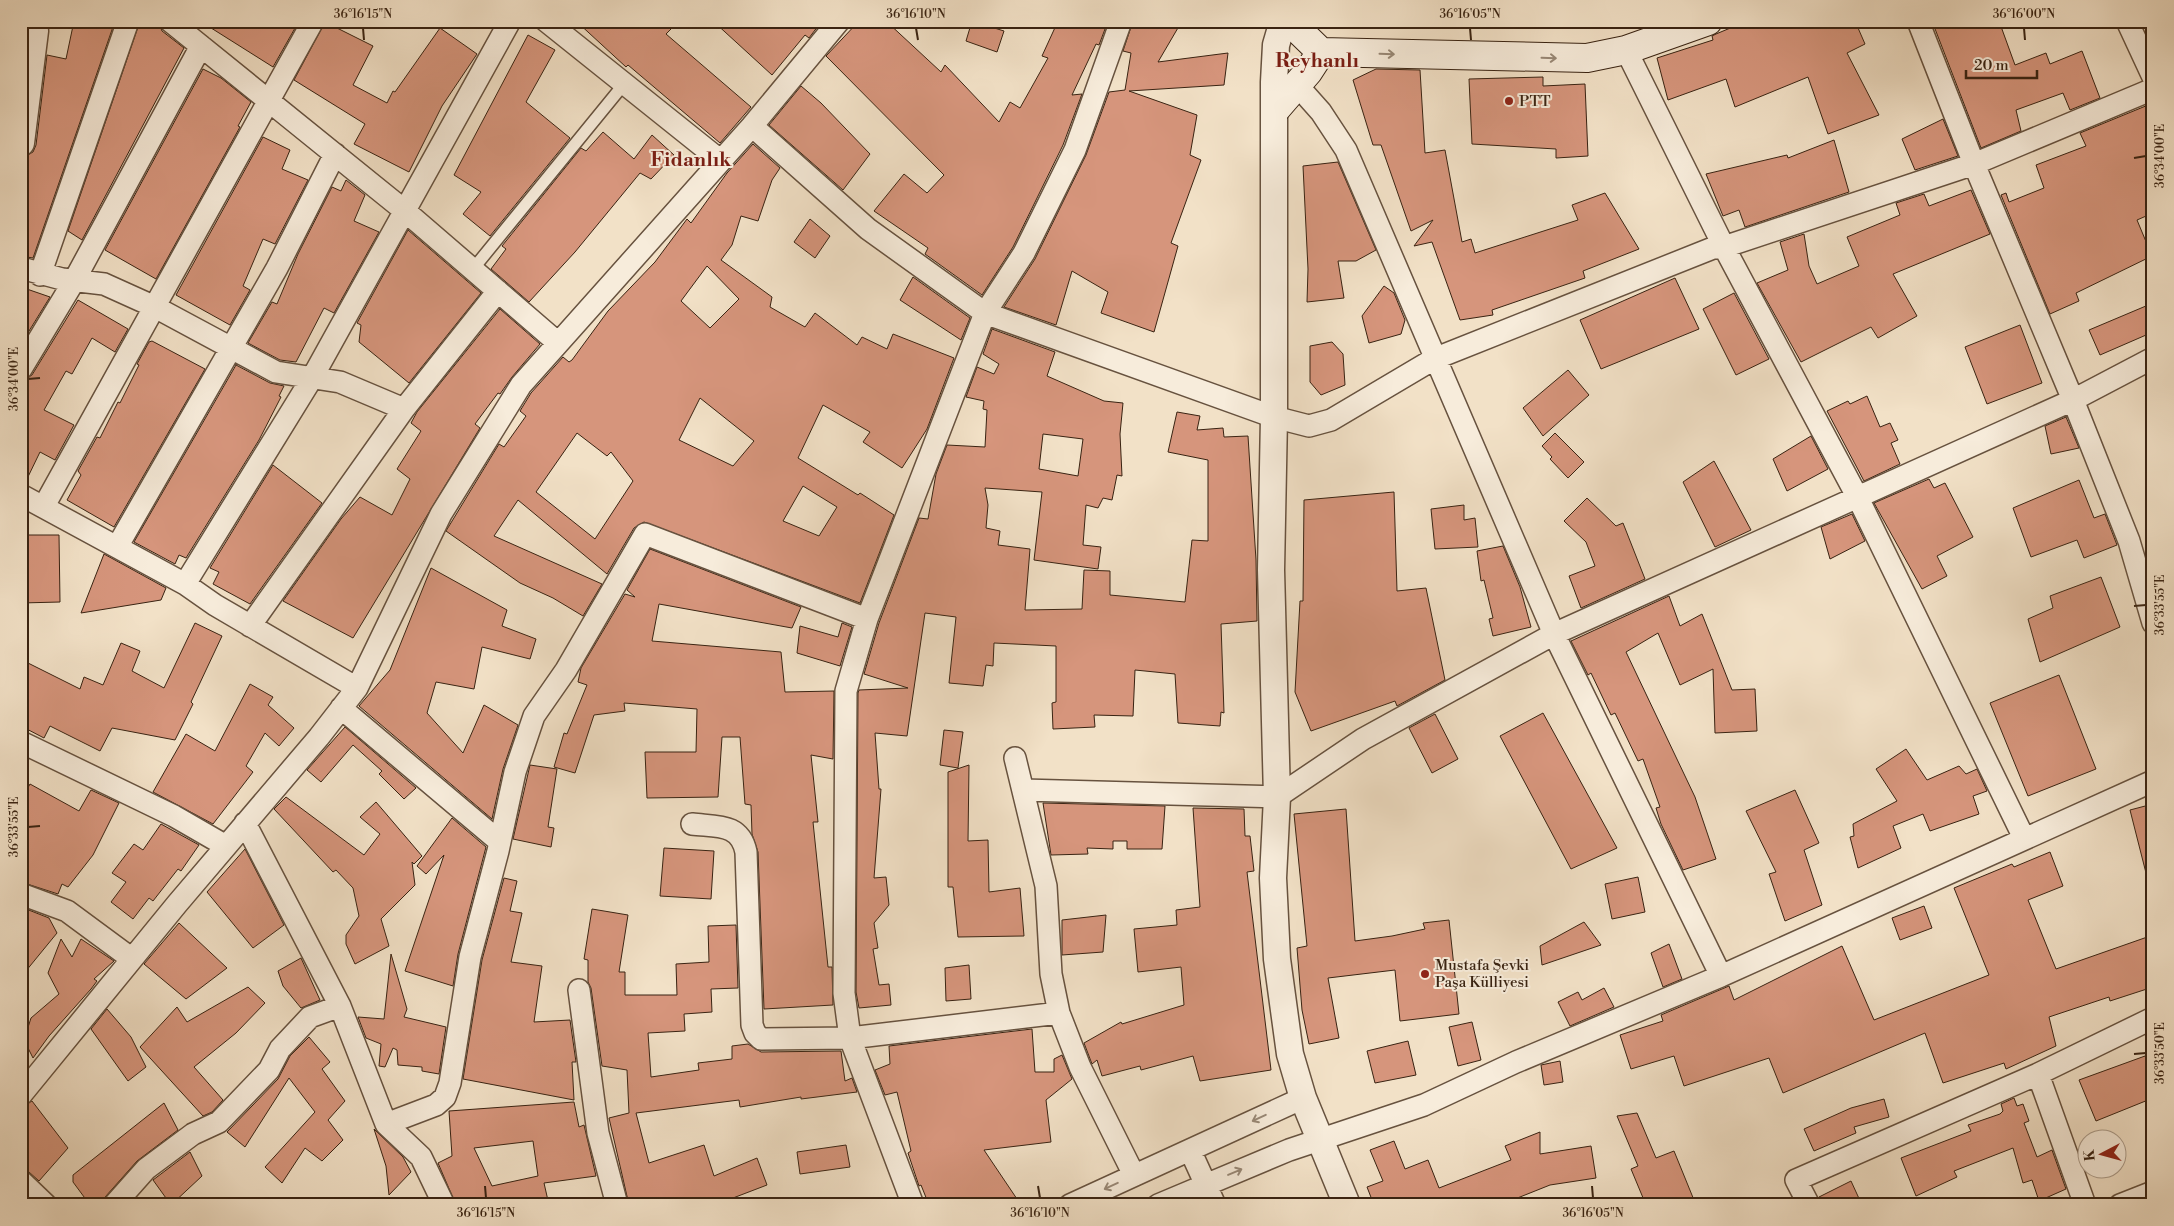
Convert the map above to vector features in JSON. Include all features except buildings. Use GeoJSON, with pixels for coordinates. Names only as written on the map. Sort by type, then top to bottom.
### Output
{"type":"FeatureCollection","features":[{"type":"Feature","properties":{"kind":"main road"},"geometry":{"type":"LineString","coordinates":[[1289,21],[1321,52],[1568,59],[1626,50],[1708,21]]}},
{"type":"Feature","properties":{"kind":"main road"},"geometry":{"type":"LineString","coordinates":[[1276,109],[1297,85],[1321,52]]}},
{"type":"Feature","properties":{"kind":"street"},"geometry":{"type":"LineString","coordinates":[[128,21],[31,271],[74,281],[104,284],[155,307],[276,372],[340,382],[404,409]]}},
{"type":"Feature","properties":{"kind":"street"},"geometry":{"type":"LineString","coordinates":[[170,21],[405,211],[558,343]]}},
{"type":"Feature","properties":{"kind":"street"},"geometry":{"type":"LineString","coordinates":[[44,506],[313,21]]}},
{"type":"Feature","properties":{"kind":"street"},"geometry":{"type":"LineString","coordinates":[[185,584],[312,378],[510,21]]}},
{"type":"Feature","properties":{"kind":"street"},"geometry":{"type":"LineString","coordinates":[[546,21],[721,161]]}},
{"type":"Feature","properties":{"kind":"street"},"geometry":{"type":"LineString","coordinates":[[21,1095],[357,688],[441,514],[521,384],[752,126],[839,21]]}},
{"type":"Feature","properties":{"kind":"street"},"geometry":{"type":"LineString","coordinates":[[913,1205],[850,1038],[844,993],[846,690],[867,619],[985,313],[1024,253],[1075,150],[1121,21]]}},
{"type":"Feature","properties":{"kind":"street"},"geometry":{"type":"LineString","coordinates":[[1283,21],[1276,45],[1274,417],[1271,570],[1277,796],[1273,878],[1277,959],[1290,1054],[1303,1098],[1347,1205]]}},
{"type":"Feature","properties":{"kind":"street"},"geometry":{"type":"LineString","coordinates":[[1918,21],[1974,164],[2073,400],[2129,541],[2151,614]]}},
{"type":"Feature","properties":{"kind":"street"},"geometry":{"type":"LineString","coordinates":[[2128,21],[2153,77]]}},
{"type":"Feature","properties":{"kind":"street"},"geometry":{"type":"LineString","coordinates":[[21,143],[30,28]]}},
{"type":"Feature","properties":{"kind":"street"},"geometry":{"type":"LineString","coordinates":[[21,369],[74,281],[201,46]]}},
{"type":"Feature","properties":{"kind":"street"},"geometry":{"type":"LineString","coordinates":[[1626,50],[1724,247],[1858,498],[2024,838]]}},
{"type":"Feature","properties":{"kind":"street"},"geometry":{"type":"LineString","coordinates":[[1297,85],[1320,112],[1346,150],[1434,359],[1554,634],[1721,976]]}},
{"type":"Feature","properties":{"kind":"street"},"geometry":{"type":"LineString","coordinates":[[752,126],[868,229],[985,313],[1274,417],[1309,426],[1331,420],[1434,359],[1713,248],[1724,247],[1974,164],[2153,89]]}},
{"type":"Feature","properties":{"kind":"street"},"geometry":{"type":"LineString","coordinates":[[117,547],[277,268],[335,154]]}},
{"type":"Feature","properties":{"kind":"street"},"geometry":{"type":"LineString","coordinates":[[250,626],[404,409],[498,291]]}},
{"type":"Feature","properties":{"kind":"street"},"geometry":{"type":"LineString","coordinates":[[1023,790],[1277,796],[1363,739],[1554,634],[2073,400],[2153,358]]}},
{"type":"Feature","properties":{"kind":"street"},"geometry":{"type":"LineString","coordinates":[[21,495],[185,584],[215,606],[357,688]]}},
{"type":"Feature","properties":{"kind":"street"},"geometry":{"type":"LineString","coordinates":[[386,1124],[436,1105],[445,1097],[450,1083],[470,957],[500,842],[515,772],[534,716],[566,670],[645,534],[867,619]]}},
{"type":"Feature","properties":{"kind":"street"},"geometry":{"type":"LineString","coordinates":[[341,708],[500,842]]}},
{"type":"Feature","properties":{"kind":"street"},"geometry":{"type":"LineString","coordinates":[[21,742],[174,816],[226,846]]}},
{"type":"Feature","properties":{"kind":"street"},"geometry":{"type":"LineString","coordinates":[[1015,758],[1046,886],[1051,974],[1058,1013],[1080,1067],[1134,1175]]}},
{"type":"Feature","properties":{"kind":"street"},"geometry":{"type":"LineString","coordinates":[[1158,1205],[1320,1139],[1424,1105],[1516,1062],[1721,976],[2153,780]]}},
{"type":"Feature","properties":{"kind":"street"},"geometry":{"type":"LineString","coordinates":[[245,823],[340,1006],[386,1124],[421,1157],[444,1205]]}},
{"type":"Feature","properties":{"kind":"street"},"geometry":{"type":"LineString","coordinates":[[692,824],[731,829],[739,834],[744,841],[746,852],[752,1025],[755,1034],[761,1039],[850,1038],[1058,1013]]}},
{"type":"Feature","properties":{"kind":"street"},"geometry":{"type":"LineString","coordinates":[[21,894],[67,912],[132,959]]}},
{"type":"Feature","properties":{"kind":"street"},"geometry":{"type":"LineString","coordinates":[[579,990],[596,1124],[617,1205]]}},
{"type":"Feature","properties":{"kind":"street"},"geometry":{"type":"LineString","coordinates":[[114,1205],[146,1169],[193,1134],[219,1122],[269,1070],[280,1049],[310,1017],[340,1006]]}},
{"type":"Feature","properties":{"kind":"street"},"geometry":{"type":"LineString","coordinates":[[1809,1205],[1796,1180],[2038,1074],[2153,1018]]}},
{"type":"Feature","properties":{"kind":"street"},"geometry":{"type":"LineString","coordinates":[[2038,1074],[2086,1205]]}},
{"type":"Feature","properties":{"kind":"street"},"geometry":{"type":"LineString","coordinates":[[1070,1205],[1303,1098]]}},
{"type":"Feature","properties":{"kind":"street"},"geometry":{"type":"LineString","coordinates":[[1190,1150],[1215,1205]]}},
{"type":"Feature","properties":{"kind":"street"},"geometry":{"type":"LineString","coordinates":[[21,1181],[46,1205]]}},
{"type":"Feature","properties":{"kind":"street"},"geometry":{"type":"LineString","coordinates":[[2120,1205],[2153,1192]]}},
{"type":"Feature","properties":{"kind":"lane"},"geometry":{"type":"LineString","coordinates":[[473,269],[624,84]]}},
{"type":"Feature","properties":{"kind":"place","name":"PTT"},"geometry":{"type":"Point","coordinates":[1509,101]}},
{"type":"Feature","properties":{"kind":"place","name":"Mustafa Şevki Paşa Külliyesi"},"geometry":{"type":"Point","coordinates":[1425,974]}},
{"type":"Feature","properties":{"kind":"district","name":"Reyhanlı"},"geometry":{"type":"Point","coordinates":[1317,61]}},
{"type":"Feature","properties":{"kind":"district","name":"Fidanlık"},"geometry":{"type":"Point","coordinates":[691,160]}}]}
